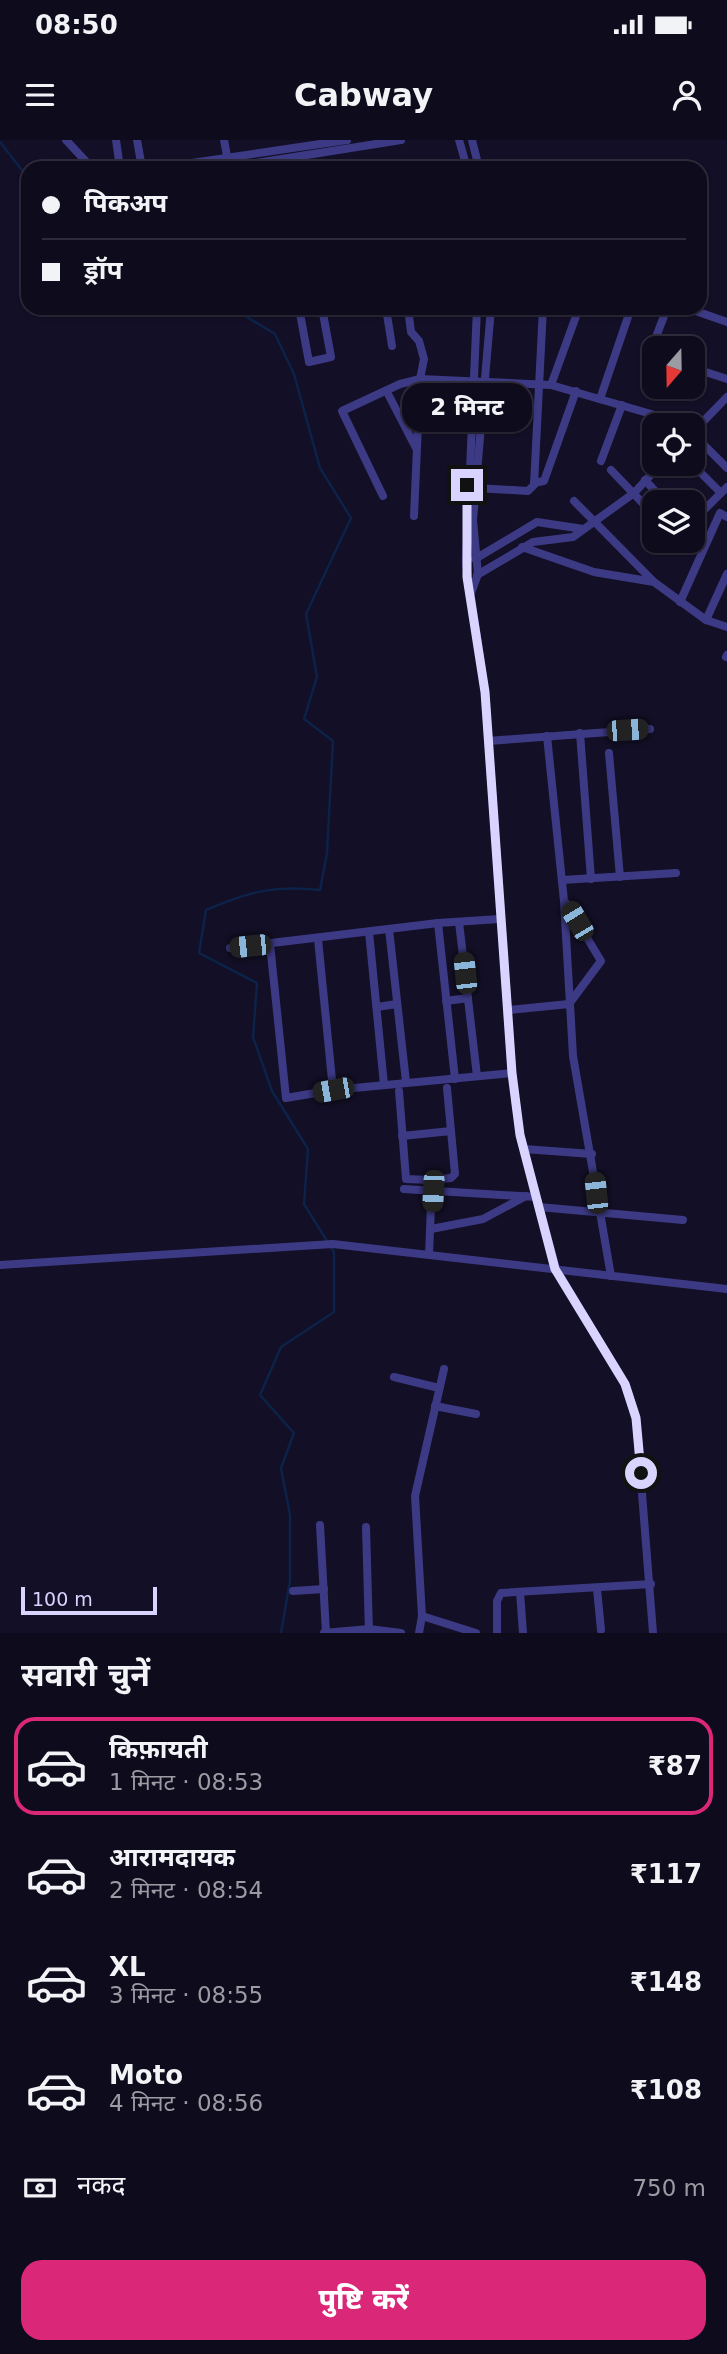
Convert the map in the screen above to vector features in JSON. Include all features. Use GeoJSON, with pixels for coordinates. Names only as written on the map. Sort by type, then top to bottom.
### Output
{"type":"FeatureCollection","features":[{"type":"Feature","properties":{"kind":"street"},"geometry":{"type":"LineString","coordinates":[[66,140],[86,161]]}},
{"type":"Feature","properties":{"kind":"street"},"geometry":{"type":"LineString","coordinates":[[116,140],[119,161]]}},
{"type":"Feature","properties":{"kind":"street"},"geometry":{"type":"LineString","coordinates":[[137,140],[141,161]]}},
{"type":"Feature","properties":{"kind":"street"},"geometry":{"type":"LineString","coordinates":[[224,140],[227,161]]}},
{"type":"Feature","properties":{"kind":"street"},"geometry":{"type":"LineString","coordinates":[[270,161],[289,158],[307,147],[347,140]]}},
{"type":"Feature","properties":{"kind":"street"},"geometry":{"type":"LineString","coordinates":[[198,161],[307,147],[401,140]]}},
{"type":"Feature","properties":{"kind":"street"},"geometry":{"type":"LineString","coordinates":[[459,140],[465,161]]}},
{"type":"Feature","properties":{"kind":"street"},"geometry":{"type":"LineString","coordinates":[[471,140],[477,161]]}},
{"type":"Feature","properties":{"kind":"street"},"geometry":{"type":"LineString","coordinates":[[300,315],[309,362],[331,357],[323,315]]}},
{"type":"Feature","properties":{"kind":"street"},"geometry":{"type":"LineString","coordinates":[[387,315],[393,346]]}},
{"type":"Feature","properties":{"kind":"street"},"geometry":{"type":"LineString","coordinates":[[409,315],[411,332],[419,341],[424,359],[420,379],[414,516]]}},
{"type":"Feature","properties":{"kind":"street"},"geometry":{"type":"LineString","coordinates":[[477,315],[466,563],[488,741],[512,1073],[524,1149],[555,1269],[625,1384],[636,1418],[653,1633]]}},
{"type":"Feature","properties":{"kind":"street"},"geometry":{"type":"LineString","coordinates":[[471,593],[478,574],[473,520],[491,315]]}},
{"type":"Feature","properties":{"kind":"street"},"geometry":{"type":"LineString","coordinates":[[476,488],[528,491],[534,483],[543,315]]}},
{"type":"Feature","properties":{"kind":"street"},"geometry":{"type":"LineString","coordinates":[[551,385],[576,315]]}},
{"type":"Feature","properties":{"kind":"street"},"geometry":{"type":"LineString","coordinates":[[600,399],[629,315]]}},
{"type":"Feature","properties":{"kind":"street"},"geometry":{"type":"LineString","coordinates":[[656,336],[664,315]]}},
{"type":"Feature","properties":{"kind":"street"},"geometry":{"type":"LineString","coordinates":[[707,315],[727,322]]}},
{"type":"Feature","properties":{"kind":"street"},"geometry":{"type":"LineString","coordinates":[[705,372],[727,379]]}},
{"type":"Feature","properties":{"kind":"street"},"geometry":{"type":"LineString","coordinates":[[383,496],[342,411],[400,384],[420,379],[551,385],[646,413]]}},
{"type":"Feature","properties":{"kind":"street"},"geometry":{"type":"LineString","coordinates":[[534,483],[544,481],[576,391]]}},
{"type":"Feature","properties":{"kind":"street"},"geometry":{"type":"LineString","coordinates":[[387,392],[417,451]]}},
{"type":"Feature","properties":{"kind":"street"},"geometry":{"type":"LineString","coordinates":[[705,419],[725,403]]}},
{"type":"Feature","properties":{"kind":"street"},"geometry":{"type":"LineString","coordinates":[[601,461],[622,405]]}},
{"type":"Feature","properties":{"kind":"street"},"geometry":{"type":"LineString","coordinates":[[705,442],[727,467]]}},
{"type":"Feature","properties":{"kind":"street"},"geometry":{"type":"LineString","coordinates":[[611,470],[642,502]]}},
{"type":"Feature","properties":{"kind":"street"},"geometry":{"type":"LineString","coordinates":[[705,475],[724,490],[705,509]]}},
{"type":"Feature","properties":{"kind":"street"},"geometry":{"type":"LineString","coordinates":[[467,577],[478,574],[538,540],[568,540],[634,493],[649,476]]}},
{"type":"Feature","properties":{"kind":"street"},"geometry":{"type":"LineString","coordinates":[[645,480],[654,490]]}},
{"type":"Feature","properties":{"kind":"street"},"geometry":{"type":"LineString","coordinates":[[574,501],[597,521],[654,582],[706,620],[727,627]]}},
{"type":"Feature","properties":{"kind":"street"},"geometry":{"type":"LineString","coordinates":[[680,602],[720,513],[727,517]]}},
{"type":"Feature","properties":{"kind":"street"},"geometry":{"type":"LineString","coordinates":[[466,563],[541,521],[583,529]]}},
{"type":"Feature","properties":{"kind":"street"},"geometry":{"type":"LineString","coordinates":[[522,547],[532,524]]}},
{"type":"Feature","properties":{"kind":"street"},"geometry":{"type":"LineString","coordinates":[[522,547],[594,572],[654,582]]}},
{"type":"Feature","properties":{"kind":"street"},"geometry":{"type":"LineString","coordinates":[[706,620],[727,574]]}},
{"type":"Feature","properties":{"kind":"street"},"geometry":{"type":"LineString","coordinates":[[488,741],[650,729]]}},
{"type":"Feature","properties":{"kind":"street"},"geometry":{"type":"LineString","coordinates":[[580,733],[591,879]]}},
{"type":"Feature","properties":{"kind":"street"},"geometry":{"type":"LineString","coordinates":[[547,736],[565,901],[573,1056],[611,1276]]}},
{"type":"Feature","properties":{"kind":"street"},"geometry":{"type":"LineString","coordinates":[[609,753],[620,877]]}},
{"type":"Feature","properties":{"kind":"street"},"geometry":{"type":"LineString","coordinates":[[562,880],[676,873]]}},
{"type":"Feature","properties":{"kind":"street"},"geometry":{"type":"LineString","coordinates":[[509,1010],[569,1004],[601,961],[565,901]]}},
{"type":"Feature","properties":{"kind":"street"},"geometry":{"type":"LineString","coordinates":[[230,948],[438,923],[500,919]]}},
{"type":"Feature","properties":{"kind":"street"},"geometry":{"type":"LineString","coordinates":[[459,922],[477,1076]]}},
{"type":"Feature","properties":{"kind":"street"},"geometry":{"type":"LineString","coordinates":[[438,923],[455,1079]]}},
{"type":"Feature","properties":{"kind":"street"},"geometry":{"type":"LineString","coordinates":[[389,929],[406,1082]]}},
{"type":"Feature","properties":{"kind":"street"},"geometry":{"type":"LineString","coordinates":[[369,932],[384,1085]]}},
{"type":"Feature","properties":{"kind":"street"},"geometry":{"type":"LineString","coordinates":[[318,939],[333,1090]]}},
{"type":"Feature","properties":{"kind":"street"},"geometry":{"type":"LineString","coordinates":[[270,944],[286,1098],[333,1090],[512,1073]]}},
{"type":"Feature","properties":{"kind":"street"},"geometry":{"type":"LineString","coordinates":[[446,1001],[468,998]]}},
{"type":"Feature","properties":{"kind":"street"},"geometry":{"type":"LineString","coordinates":[[377,1007],[397,1004]]}},
{"type":"Feature","properties":{"kind":"street"},"geometry":{"type":"LineString","coordinates":[[398,1091],[406,1179],[432,1180],[454,1176],[447,1088]]}},
{"type":"Feature","properties":{"kind":"street"},"geometry":{"type":"LineString","coordinates":[[402,1136],[451,1131]]}},
{"type":"Feature","properties":{"kind":"street"},"geometry":{"type":"LineString","coordinates":[[524,1149],[592,1154]]}},
{"type":"Feature","properties":{"kind":"street"},"geometry":{"type":"LineString","coordinates":[[429,1255],[432,1180]]}},
{"type":"Feature","properties":{"kind":"street"},"geometry":{"type":"LineString","coordinates":[[404,1189],[536,1197]]}},
{"type":"Feature","properties":{"kind":"street"},"geometry":{"type":"LineString","coordinates":[[430,1229],[483,1219],[526,1196]]}},
{"type":"Feature","properties":{"kind":"street"},"geometry":{"type":"LineString","coordinates":[[539,1207],[683,1220]]}},
{"type":"Feature","properties":{"kind":"street"},"geometry":{"type":"LineString","coordinates":[[0,1265],[328,1244],[727,1289]]}},
{"type":"Feature","properties":{"kind":"street"},"geometry":{"type":"LineString","coordinates":[[419,1633],[422,1616],[415,1504],[444,1369]]}},
{"type":"Feature","properties":{"kind":"street"},"geometry":{"type":"LineString","coordinates":[[394,1377],[439,1388]]}},
{"type":"Feature","properties":{"kind":"street"},"geometry":{"type":"LineString","coordinates":[[436,1406],[476,1414]]}},
{"type":"Feature","properties":{"kind":"street"},"geometry":{"type":"LineString","coordinates":[[320,1525],[324,1633],[401,1633]]}},
{"type":"Feature","properties":{"kind":"street"},"geometry":{"type":"LineString","coordinates":[[366,1527],[369,1631]]}},
{"type":"Feature","properties":{"kind":"street"},"geometry":{"type":"LineString","coordinates":[[497,1633],[497,1601],[501,1593],[651,1584]]}},
{"type":"Feature","properties":{"kind":"street"},"geometry":{"type":"LineString","coordinates":[[597,1588],[601,1630]]}},
{"type":"Feature","properties":{"kind":"street"},"geometry":{"type":"LineString","coordinates":[[293,1591],[324,1589]]}},
{"type":"Feature","properties":{"kind":"street"},"geometry":{"type":"LineString","coordinates":[[520,1592],[523,1633]]}},
{"type":"Feature","properties":{"kind":"street"},"geometry":{"type":"LineString","coordinates":[[422,1616],[476,1633]]}},
{"type":"Feature","properties":{"kind":"waterway"},"geometry":{"type":"LineString","coordinates":[[0,142],[21,169]]}},
{"type":"Feature","properties":{"kind":"waterway"},"geometry":{"type":"LineString","coordinates":[[244,315],[275,334],[294,374],[320,468],[351,518],[306,614],[317,677],[304,719],[333,741],[327,853],[320,890],[289,888],[262,891],[206,910],[199,953],[257,983],[253,1037],[272,1091],[308,1149],[304,1204],[327,1241]]}},
{"type":"Feature","properties":{"kind":"waterway"},"geometry":{"type":"LineString","coordinates":[[281,1633],[290,1581],[290,1515],[281,1468],[294,1433],[260,1395],[281,1347],[334,1312],[334,1252],[330,1246]]}},
{"type":"Feature","properties":{"kind":"route"},"geometry":{"type":"LineString","coordinates":[[467,485],[467,577],[485,692],[512,1073],[520,1135],[555,1269],[625,1384],[636,1418],[641,1473]]}}]}
